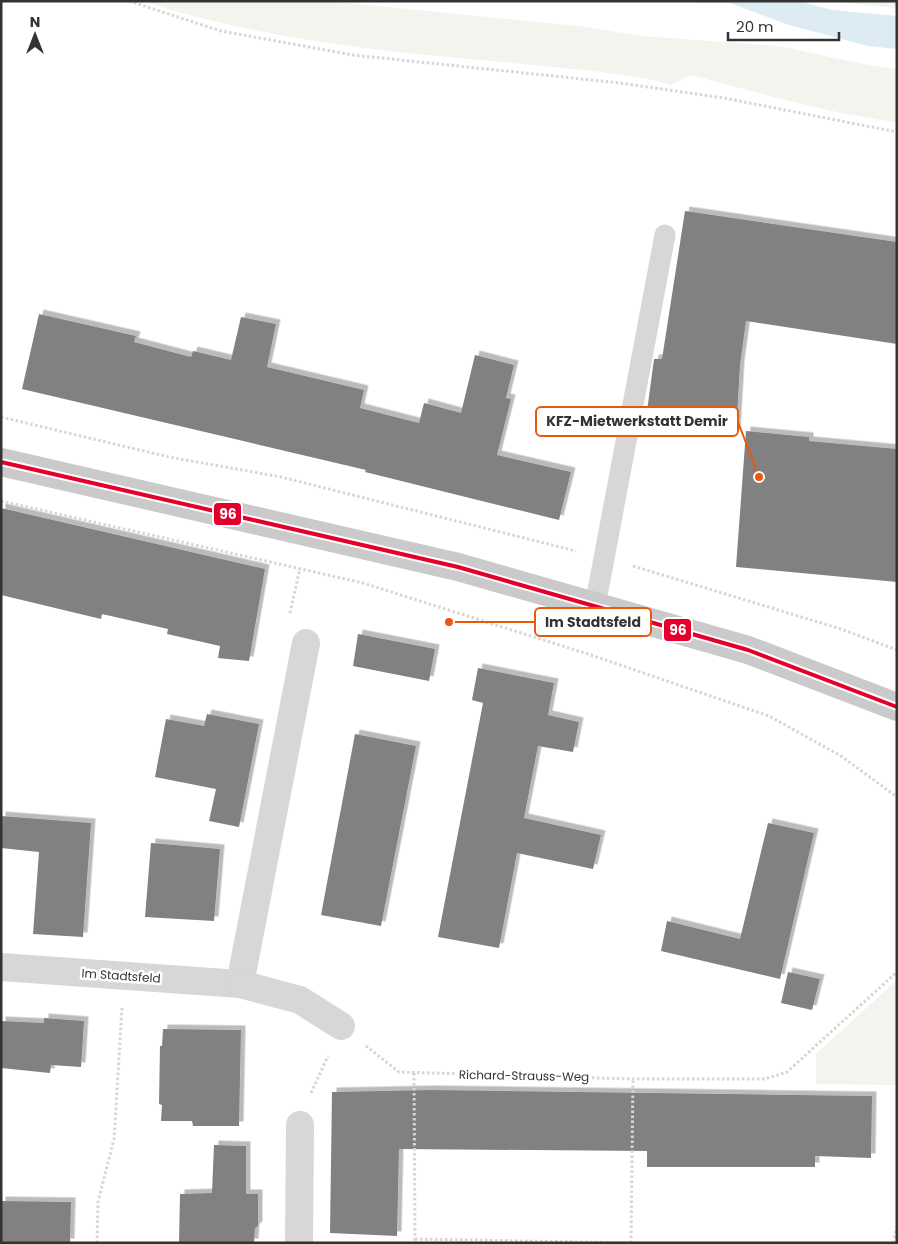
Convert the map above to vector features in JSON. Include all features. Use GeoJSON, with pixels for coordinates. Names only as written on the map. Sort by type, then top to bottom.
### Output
{"type":"FeatureCollection","features":[{"type":"Feature","properties":{"kind":"main road"},"geometry":{"type":"LineString","coordinates":[[1,462],[400,552],[748,650],[897,707]]}},
{"type":"Feature","properties":{"kind":"street"},"geometry":{"type":"LineString","coordinates":[[240,984],[306,643]]}},
{"type":"Feature","properties":{"kind":"street","name":"Im Stadtsfeld"},"geometry":{"type":"LineString","coordinates":[[1,967],[240,984],[300,1000],[341,1026]]}},
{"type":"Feature","properties":{"kind":"street"},"geometry":{"type":"LineString","coordinates":[[299,1243],[300,1125]]}},
{"type":"Feature","properties":{"kind":"lane"},"geometry":{"type":"LineString","coordinates":[[595,606],[665,235]]}},
{"type":"Feature","properties":{"kind":"path"},"geometry":{"type":"LineString","coordinates":[[129,1],[221,31],[353,55],[620,83],[724,98],[897,132]]}},
{"type":"Feature","properties":{"kind":"path"},"geometry":{"type":"LineString","coordinates":[[1,417],[169,457],[281,477],[604,558],[841,629],[897,650]]}},
{"type":"Feature","properties":{"kind":"path"},"geometry":{"type":"LineString","coordinates":[[1,501],[363,583],[591,655],[769,716],[841,756],[897,797]]}},
{"type":"Feature","properties":{"kind":"path"},"geometry":{"type":"LineString","coordinates":[[300,569],[288,619],[306,643]]}},
{"type":"Feature","properties":{"kind":"path","name":"Richard-Strauss-Weg"},"geometry":{"type":"LineString","coordinates":[[341,1026],[399,1072],[633,1079],[764,1079],[786,1072],[897,972]]}},
{"type":"Feature","properties":{"kind":"path"},"geometry":{"type":"LineString","coordinates":[[97,1243],[98,1202],[114,1139],[124,977]]}},
{"type":"Feature","properties":{"kind":"path"},"geometry":{"type":"LineString","coordinates":[[300,1125],[312,1091],[341,1026]]}},
{"type":"Feature","properties":{"kind":"path"},"geometry":{"type":"LineString","coordinates":[[414,1073],[415,1241],[638,1243]]}},
{"type":"Feature","properties":{"kind":"path"},"geometry":{"type":"LineString","coordinates":[[631,1243],[633,1079]]}},
{"type":"Feature","properties":{"kind":"path"},"geometry":{"type":"LineString","coordinates":[[893,1243],[897,1227]]}},
{"type":"Feature","properties":{"kind":"shaded area"},"geometry":{"type":"Polygon","coordinates":[[[142,1],[328,1],[579,26],[642,36],[778,46],[868,65],[897,69],[897,122],[819,108],[691,75],[671,85],[601,72],[345,45],[263,32],[182,13],[142,1]]]}},
{"type":"Feature","properties":{"kind":"shaded area"},"geometry":{"type":"Polygon","coordinates":[[[701,1],[799,1],[832,10],[897,16],[897,49],[868,46],[789,25],[730,3],[701,3],[701,1]]]}},
{"type":"Feature","properties":{"kind":"shaded area"},"geometry":{"type":"Polygon","coordinates":[[[839,1],[897,1],[897,8],[846,3],[839,1]]]}},
{"type":"Feature","properties":{"kind":"shaded area"},"geometry":{"type":"Polygon","coordinates":[[[897,980],[897,1085],[816,1084],[816,1054],[897,980]]]}},
{"type":"Feature","properties":{"kind":"building"},"geometry":{"type":"Polygon","coordinates":[[[685,211],[897,242],[897,344],[746,321],[740,365],[736,434],[645,426],[654,359],[662,359],[685,211]]]}},
{"type":"Feature","properties":{"kind":"building"},"geometry":{"type":"Polygon","coordinates":[[[39,314],[136,336],[134,342],[191,357],[193,351],[231,360],[241,317],[276,324],[267,367],[364,390],[360,408],[419,423],[424,403],[461,413],[475,355],[514,365],[506,398],[511,399],[497,455],[571,472],[559,520],[365,472],[366,470],[22,389],[39,314]]]}},
{"type":"Feature","properties":{"kind":"building"},"geometry":{"type":"Polygon","coordinates":[[[746,431],[809,437],[809,441],[897,449],[897,582],[736,567],[746,431]]]}},
{"type":"Feature","properties":{"kind":"building"},"geometry":{"type":"Polygon","coordinates":[[[1,508],[265,569],[249,661],[218,658],[220,646],[167,634],[168,629],[102,614],[101,619],[1,595],[1,508]]]}},
{"type":"Feature","properties":{"kind":"building"},"geometry":{"type":"Polygon","coordinates":[[[358,634],[435,649],[429,681],[353,666],[358,634]]]}},
{"type":"Feature","properties":{"kind":"building"},"geometry":{"type":"Polygon","coordinates":[[[478,668],[554,683],[548,715],[579,722],[573,752],[538,746],[524,818],[601,835],[593,869],[517,853],[499,948],[438,937],[483,703],[472,700],[478,668]]]}},
{"type":"Feature","properties":{"kind":"building"},"geometry":{"type":"Polygon","coordinates":[[[207,714],[259,724],[239,827],[209,821],[216,789],[155,777],[166,719],[204,726],[207,714]]]}},
{"type":"Feature","properties":{"kind":"building"},"geometry":{"type":"Polygon","coordinates":[[[355,734],[416,746],[381,926],[321,915],[355,734]]]}},
{"type":"Feature","properties":{"kind":"building"},"geometry":{"type":"Polygon","coordinates":[[[1,816],[91,823],[83,937],[33,934],[39,852],[1,848],[1,816]]]}},
{"type":"Feature","properties":{"kind":"building"},"geometry":{"type":"Polygon","coordinates":[[[768,823],[814,833],[780,979],[661,951],[667,921],[740,939],[768,823]]]}},
{"type":"Feature","properties":{"kind":"building"},"geometry":{"type":"Polygon","coordinates":[[[151,843],[220,849],[214,921],[145,917],[151,843]]]}},
{"type":"Feature","properties":{"kind":"building"},"geometry":{"type":"Polygon","coordinates":[[[788,972],[820,979],[812,1010],[781,1003],[788,972]]]}},
{"type":"Feature","properties":{"kind":"building"},"geometry":{"type":"Polygon","coordinates":[[[44,1018],[84,1021],[81,1067],[51,1065],[50,1073],[1,1068],[1,1021],[44,1023],[44,1018]]]}},
{"type":"Feature","properties":{"kind":"building"},"geometry":{"type":"Polygon","coordinates":[[[163,1029],[241,1030],[239,1126],[193,1126],[192,1121],[161,1121],[162,1105],[159,1104],[160,1046],[162,1046],[163,1029]]]}},
{"type":"Feature","properties":{"kind":"building"},"geometry":{"type":"Polygon","coordinates":[[[430,1090],[872,1096],[871,1158],[815,1156],[815,1167],[647,1167],[647,1151],[399,1149],[397,1236],[330,1233],[332,1092],[430,1090]]]}},
{"type":"Feature","properties":{"kind":"building"},"geometry":{"type":"Polygon","coordinates":[[[214,1145],[246,1146],[246,1194],[258,1194],[258,1226],[255,1228],[254,1243],[179,1243],[180,1194],[212,1193],[214,1145]]]}},
{"type":"Feature","properties":{"kind":"building"},"geometry":{"type":"Polygon","coordinates":[[[1,1201],[71,1202],[70,1243],[1,1243],[1,1201]]]}},
{"type":"Feature","properties":{"kind":"transit line","name":"96"},"geometry":{"type":"LineString","coordinates":[[1,462],[458,567],[748,650],[897,707]]}},
{"type":"Feature","properties":{"kind":"place","name":"KFZ-Mietwerkstatt Demir"},"geometry":{"type":"Point","coordinates":[759,477]}},
{"type":"Feature","properties":{"kind":"place","name":"Im Stadtsfeld"},"geometry":{"type":"Point","coordinates":[449,622]}}]}
